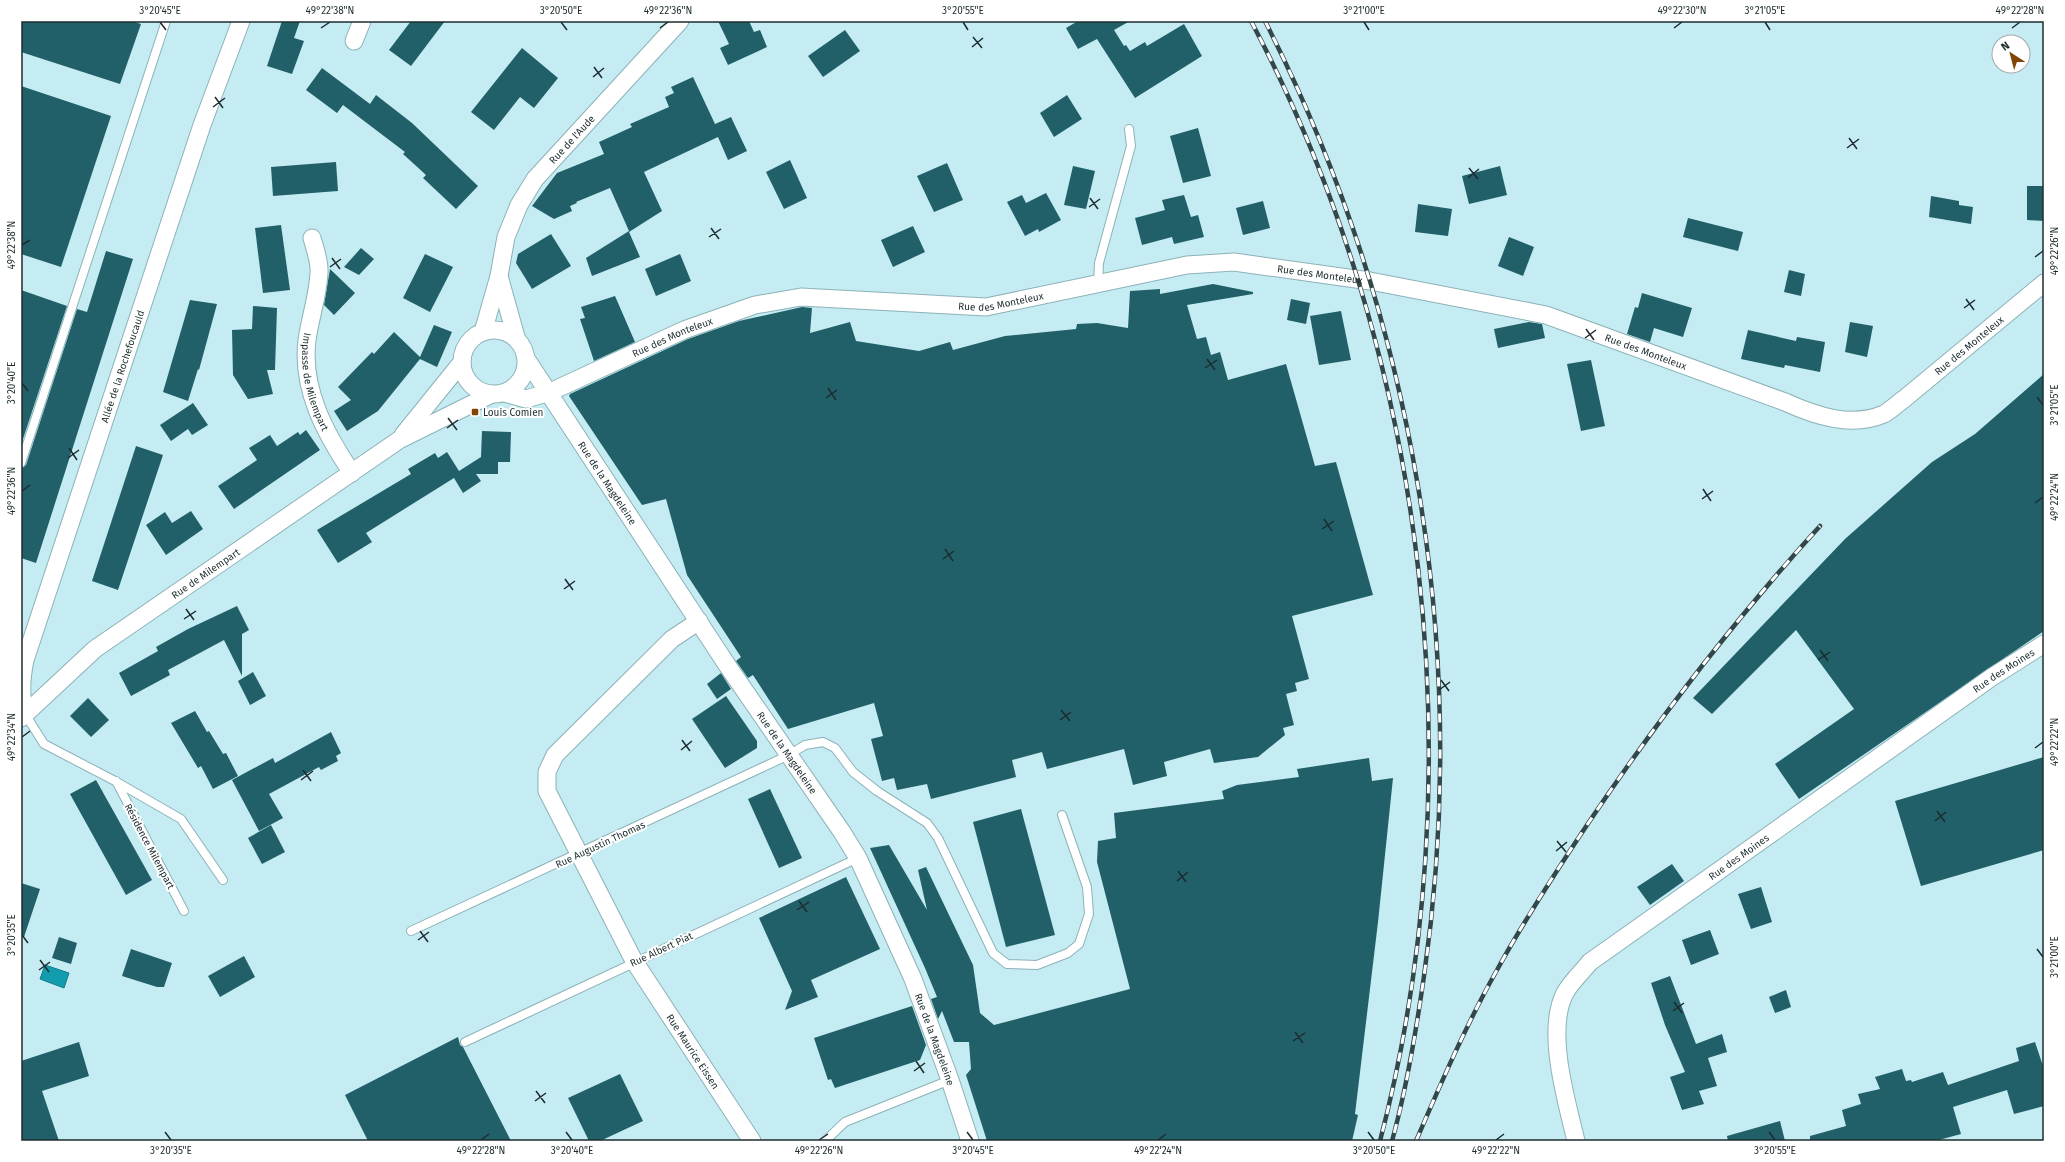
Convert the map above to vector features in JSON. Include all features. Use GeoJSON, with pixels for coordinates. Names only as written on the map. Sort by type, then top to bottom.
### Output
{"type":"FeatureCollection","features":[{"type":"Feature","properties":{"kind":"street","name":"Allée de la Rochefoucauld"},"geometry":{"type":"LineString","coordinates":[[23,716],[21,679],[25,660],[200,133],[240,21]]}},
{"type":"Feature","properties":{"kind":"street"},"geometry":{"type":"LineString","coordinates":[[354,41],[362,21]]}},
{"type":"Feature","properties":{"kind":"street","name":"Rue de l'Aude"},"geometry":{"type":"LineString","coordinates":[[483,332],[499,276],[506,237],[518,205],[535,179],[680,21]]}},
{"type":"Feature","properties":{"kind":"street","name":"Impasse de Milempart"},"geometry":{"type":"LineString","coordinates":[[312,238],[320,272],[307,341],[307,370],[313,401],[328,434],[352,473]]}},
{"type":"Feature","properties":{"kind":"street","name":"Rue des Monteleux"},"geometry":{"type":"LineString","coordinates":[[498,394],[526,399],[550,392],[684,330],[755,305],[801,297],[986,307],[1098,285],[1187,265],[1234,262],[1377,282],[1546,315],[1785,402],[1821,417],[1857,420],[1884,414],[2044,283]]}},
{"type":"Feature","properties":{"kind":"street"},"geometry":{"type":"LineString","coordinates":[[499,276],[516,337]]}},
{"type":"Feature","properties":{"kind":"street"},"geometry":{"type":"LineString","coordinates":[[494,330],[506,332],[516,337],[522,344],[527,360],[525,374],[517,386],[498,394],[475,389],[465,377],[462,362],[464,349],[472,338],[483,332],[494,330]]}},
{"type":"Feature","properties":{"kind":"street","name":"Rue de la Magdeleine"},"geometry":{"type":"LineString","coordinates":[[527,360],[550,392],[699,621],[858,858],[913,979],[950,1080],[970,1141]]}},
{"type":"Feature","properties":{"kind":"street","name":"Rue de Milempart"},"geometry":{"type":"LineString","coordinates":[[399,440],[462,362]]}},
{"type":"Feature","properties":{"kind":"street","name":"Rue de Milempart"},"geometry":{"type":"LineString","coordinates":[[23,716],[95,649],[399,440],[498,394]]}},
{"type":"Feature","properties":{"kind":"street","name":"Rue Maurice Eissen"},"geometry":{"type":"LineString","coordinates":[[699,621],[672,639],[555,755],[547,772],[547,791],[634,962],[752,1141]]}},
{"type":"Feature","properties":{"kind":"street","name":"Rue des Moines"},"geometry":{"type":"LineString","coordinates":[[1576,1141],[1558,1062],[1557,1023],[1564,994],[1590,962],[1992,677],[2044,644]]}},
{"type":"Feature","properties":{"kind":"lane"},"geometry":{"type":"LineString","coordinates":[[21,463],[166,21]]}},
{"type":"Feature","properties":{"kind":"lane"},"geometry":{"type":"LineString","coordinates":[[1098,285],[1099,263],[1131,146],[1129,129]]}},
{"type":"Feature","properties":{"kind":"lane","name":"Résidence Milempart"},"geometry":{"type":"LineString","coordinates":[[23,716],[44,744],[115,780],[181,819],[223,880]]}},
{"type":"Feature","properties":{"kind":"lane","name":"Rue Augustin Thomas"},"geometry":{"type":"LineString","coordinates":[[411,931],[789,755],[804,745],[823,742],[835,748],[853,772],[877,791],[927,823],[938,838],[993,953],[1007,964],[1037,964],[1068,953],[1079,944],[1089,914],[1087,886],[1062,815]]}},
{"type":"Feature","properties":{"kind":"lane","name":"Résidence Milempart"},"geometry":{"type":"LineString","coordinates":[[115,780],[184,911]]}},
{"type":"Feature","properties":{"kind":"lane","name":"Rue Albert Piat"},"geometry":{"type":"LineString","coordinates":[[465,1042],[858,858]]}},
{"type":"Feature","properties":{"kind":"lane"},"geometry":{"type":"LineString","coordinates":[[825,1141],[846,1122],[950,1080]]}},
{"type":"Feature","properties":{"kind":"water"},"geometry":{"type":"Polygon","coordinates":[[[45,965],[69,973],[64,988],[40,979],[45,965]]]}},
{"type":"Feature","properties":{"kind":"building"},"geometry":{"type":"Polygon","coordinates":[[[21,21],[131,21],[141,24],[120,84],[21,52],[21,21]]]}},
{"type":"Feature","properties":{"kind":"building"},"geometry":{"type":"Polygon","coordinates":[[[282,21],[300,21],[294,38],[304,41],[292,74],[267,66],[282,21]]]}},
{"type":"Feature","properties":{"kind":"building"},"geometry":{"type":"Polygon","coordinates":[[[411,21],[445,21],[411,66],[389,50],[411,21]]]}},
{"type":"Feature","properties":{"kind":"building"},"geometry":{"type":"Polygon","coordinates":[[[718,21],[749,21],[754,32],[760,30],[767,47],[728,65],[720,48],[729,44],[718,21]]]}},
{"type":"Feature","properties":{"kind":"building"},"geometry":{"type":"Polygon","coordinates":[[[1078,21],[1130,21],[1114,30],[1124,46],[1126,45],[1130,51],[1145,42],[1147,46],[1184,24],[1202,56],[1135,98],[1097,39],[1078,49],[1066,28],[1078,21]]]}},
{"type":"Feature","properties":{"kind":"building"},"geometry":{"type":"Polygon","coordinates":[[[845,30],[860,51],[823,77],[808,56],[845,30]]]}},
{"type":"Feature","properties":{"kind":"building"},"geometry":{"type":"Polygon","coordinates":[[[522,48],[558,78],[534,108],[520,97],[494,130],[471,112],[522,48]]]}},
{"type":"Feature","properties":{"kind":"building"},"geometry":{"type":"Polygon","coordinates":[[[322,68],[370,104],[376,95],[412,123],[478,186],[456,209],[423,178],[426,175],[403,154],[405,152],[343,105],[337,113],[306,90],[322,68]]]}},
{"type":"Feature","properties":{"kind":"building"},"geometry":{"type":"Polygon","coordinates":[[[693,77],[715,124],[731,117],[747,151],[728,160],[718,137],[644,172],[662,211],[629,232],[640,257],[592,276],[586,258],[629,231],[610,188],[576,202],[577,203],[570,206],[572,211],[554,219],[532,206],[557,173],[604,154],[599,142],[632,127],[630,124],[669,107],[665,97],[674,93],[671,87],[693,77]]]}},
{"type":"Feature","properties":{"kind":"building"},"geometry":{"type":"Polygon","coordinates":[[[21,86],[111,116],[61,267],[21,254],[21,86]]]}},
{"type":"Feature","properties":{"kind":"building"},"geometry":{"type":"Polygon","coordinates":[[[1067,95],[1082,119],[1054,137],[1040,113],[1067,95]]]}},
{"type":"Feature","properties":{"kind":"building"},"geometry":{"type":"Polygon","coordinates":[[[1198,128],[1211,176],[1183,183],[1170,136],[1198,128]]]}},
{"type":"Feature","properties":{"kind":"building"},"geometry":{"type":"Polygon","coordinates":[[[790,160],[807,198],[784,209],[766,172],[790,160]]]}},
{"type":"Feature","properties":{"kind":"building"},"geometry":{"type":"Polygon","coordinates":[[[336,162],[338,191],[273,196],[271,167],[336,162]]]}},
{"type":"Feature","properties":{"kind":"building"},"geometry":{"type":"Polygon","coordinates":[[[947,163],[963,200],[934,212],[917,176],[947,163]]]}},
{"type":"Feature","properties":{"kind":"building"},"geometry":{"type":"Polygon","coordinates":[[[1073,166],[1095,171],[1086,209],[1064,205],[1073,166]]]}},
{"type":"Feature","properties":{"kind":"building"},"geometry":{"type":"Polygon","coordinates":[[[1500,166],[1507,195],[1469,204],[1462,176],[1500,166]]]}},
{"type":"Feature","properties":{"kind":"building"},"geometry":{"type":"Polygon","coordinates":[[[2027,186],[2044,186],[2044,221],[2027,220],[2027,186]]]}},
{"type":"Feature","properties":{"kind":"building"},"geometry":{"type":"Polygon","coordinates":[[[1046,193],[1061,220],[1039,232],[1038,229],[1025,236],[1007,202],[1022,195],[1026,203],[1046,193]]]}},
{"type":"Feature","properties":{"kind":"building"},"geometry":{"type":"Polygon","coordinates":[[[1184,195],[1191,217],[1198,215],[1204,237],[1174,244],[1172,237],[1142,245],[1135,218],[1165,210],[1162,200],[1184,195]]]}},
{"type":"Feature","properties":{"kind":"building"},"geometry":{"type":"Polygon","coordinates":[[[1931,196],[1959,201],[1959,205],[1973,207],[1971,224],[1929,217],[1931,196]]]}},
{"type":"Feature","properties":{"kind":"building"},"geometry":{"type":"Polygon","coordinates":[[[1263,201],[1270,228],[1243,235],[1236,208],[1263,201]]]}},
{"type":"Feature","properties":{"kind":"building"},"geometry":{"type":"Polygon","coordinates":[[[1418,204],[1452,209],[1448,236],[1415,232],[1418,204]]]}},
{"type":"Feature","properties":{"kind":"building"},"geometry":{"type":"Polygon","coordinates":[[[1688,218],[1743,232],[1738,251],[1683,237],[1688,218]]]}},
{"type":"Feature","properties":{"kind":"building"},"geometry":{"type":"Polygon","coordinates":[[[281,225],[290,290],[263,293],[255,228],[281,225]]]}},
{"type":"Feature","properties":{"kind":"building"},"geometry":{"type":"Polygon","coordinates":[[[913,226],[925,252],[893,267],[881,240],[913,226]]]}},
{"type":"Feature","properties":{"kind":"building"},"geometry":{"type":"Polygon","coordinates":[[[551,234],[571,266],[532,289],[516,263],[518,254],[551,234]]]}},
{"type":"Feature","properties":{"kind":"building"},"geometry":{"type":"Polygon","coordinates":[[[1509,237],[1534,247],[1523,276],[1498,266],[1509,237]]]}},
{"type":"Feature","properties":{"kind":"building"},"geometry":{"type":"Polygon","coordinates":[[[361,248],[374,259],[359,275],[344,267],[361,248]]]}},
{"type":"Feature","properties":{"kind":"building"},"geometry":{"type":"Polygon","coordinates":[[[106,251],[133,259],[36,563],[21,558],[21,468],[26,465],[77,309],[87,312],[106,251]]]}},
{"type":"Feature","properties":{"kind":"building"},"geometry":{"type":"Polygon","coordinates":[[[425,254],[453,267],[430,312],[403,298],[425,254]]]}},
{"type":"Feature","properties":{"kind":"building"},"geometry":{"type":"Polygon","coordinates":[[[680,254],[691,281],[656,296],[645,269],[680,254]]]}},
{"type":"Feature","properties":{"kind":"building"},"geometry":{"type":"Polygon","coordinates":[[[330,269],[355,293],[334,315],[324,305],[330,269]]]}},
{"type":"Feature","properties":{"kind":"building"},"geometry":{"type":"Polygon","coordinates":[[[1789,270],[1805,274],[1801,296],[1784,292],[1789,270]]]}},
{"type":"Feature","properties":{"kind":"building"},"geometry":{"type":"Polygon","coordinates":[[[1213,284],[1253,292],[1253,294],[1187,305],[1197,339],[1206,337],[1211,355],[1220,352],[1228,380],[1286,364],[1315,466],[1336,462],[1373,595],[1292,616],[1309,679],[1295,683],[1297,691],[1286,694],[1294,725],[1283,728],[1285,735],[1258,757],[1214,763],[1210,749],[1164,762],[1167,776],[1133,785],[1124,749],[1047,769],[1042,752],[1012,760],[1016,777],[931,799],[927,784],[897,790],[894,778],[882,781],[871,739],[883,736],[874,703],[788,729],[753,675],[748,678],[736,661],[741,657],[687,575],[666,499],[642,505],[569,396],[570,394],[688,339],[739,321],[802,307],[812,308],[810,333],[850,322],[856,341],[919,351],[950,342],[953,350],[1005,336],[1076,329],[1077,324],[1097,323],[1128,328],[1130,291],[1160,289],[1160,294],[1213,284]]]}},
{"type":"Feature","properties":{"kind":"building"},"geometry":{"type":"Polygon","coordinates":[[[21,290],[67,306],[21,445],[21,290]]]}},
{"type":"Feature","properties":{"kind":"building"},"geometry":{"type":"Polygon","coordinates":[[[1642,293],[1692,308],[1683,337],[1654,328],[1650,342],[1627,334],[1635,307],[1638,308],[1642,293]]]}},
{"type":"Feature","properties":{"kind":"building"},"geometry":{"type":"Polygon","coordinates":[[[615,296],[635,342],[594,361],[580,319],[585,318],[581,307],[615,296]]]}},
{"type":"Feature","properties":{"kind":"building"},"geometry":{"type":"Polygon","coordinates":[[[1291,299],[1310,303],[1306,324],[1287,320],[1291,299]]]}},
{"type":"Feature","properties":{"kind":"building"},"geometry":{"type":"Polygon","coordinates":[[[190,300],[217,304],[199,370],[198,369],[188,401],[163,392],[190,300]]]}},
{"type":"Feature","properties":{"kind":"building"},"geometry":{"type":"Polygon","coordinates":[[[253,306],[277,308],[275,370],[267,370],[273,394],[248,399],[233,375],[232,330],[252,329],[253,306]]]}},
{"type":"Feature","properties":{"kind":"building"},"geometry":{"type":"Polygon","coordinates":[[[1341,311],[1351,360],[1319,365],[1310,316],[1341,311]]]}},
{"type":"Feature","properties":{"kind":"building"},"geometry":{"type":"Polygon","coordinates":[[[1529,322],[1542,324],[1545,338],[1498,348],[1494,329],[1529,322]]]}},
{"type":"Feature","properties":{"kind":"building"},"geometry":{"type":"Polygon","coordinates":[[[1850,322],[1873,326],[1867,357],[1845,352],[1850,322]]]}},
{"type":"Feature","properties":{"kind":"building"},"geometry":{"type":"Polygon","coordinates":[[[434,325],[452,332],[437,367],[420,359],[378,411],[347,431],[334,411],[351,400],[338,387],[372,352],[374,354],[394,332],[420,357],[434,325]]]}},
{"type":"Feature","properties":{"kind":"building"},"geometry":{"type":"Polygon","coordinates":[[[1748,330],[1796,341],[1797,337],[1825,342],[1820,372],[1785,365],[1784,368],[1741,359],[1748,330]]]}},
{"type":"Feature","properties":{"kind":"building"},"geometry":{"type":"Polygon","coordinates":[[[1591,360],[1605,426],[1581,431],[1567,364],[1591,360]]]}},
{"type":"Feature","properties":{"kind":"building"},"geometry":{"type":"Polygon","coordinates":[[[2044,374],[2044,631],[1799,799],[1775,764],[1854,709],[1796,630],[1712,714],[1693,698],[1845,539],[1932,462],[1975,434],[2044,374]]]}},
{"type":"Feature","properties":{"kind":"building"},"geometry":{"type":"Polygon","coordinates":[[[193,403],[208,425],[192,435],[188,429],[171,441],[160,425],[193,403]]]}},
{"type":"Feature","properties":{"kind":"building"},"geometry":{"type":"Polygon","coordinates":[[[306,430],[320,450],[234,509],[218,486],[257,460],[249,448],[270,435],[277,446],[298,432],[300,435],[306,430]]]}},
{"type":"Feature","properties":{"kind":"building"},"geometry":{"type":"Polygon","coordinates":[[[482,431],[511,432],[510,462],[498,462],[498,474],[476,474],[481,481],[463,493],[454,478],[366,533],[372,542],[338,563],[317,530],[411,474],[408,469],[435,453],[438,458],[447,452],[459,471],[481,457],[482,431]]]}},
{"type":"Feature","properties":{"kind":"building"},"geometry":{"type":"Polygon","coordinates":[[[136,446],[163,455],[118,590],[92,581],[136,446]]]}},
{"type":"Feature","properties":{"kind":"building"},"geometry":{"type":"Polygon","coordinates":[[[191,511],[203,529],[166,555],[146,525],[165,512],[172,523],[191,511]]]}},
{"type":"Feature","properties":{"kind":"building"},"geometry":{"type":"Polygon","coordinates":[[[237,606],[249,630],[242,634],[242,676],[224,640],[168,670],[170,675],[131,696],[119,673],[158,651],[156,647],[188,629],[237,606]]]}},
{"type":"Feature","properties":{"kind":"building"},"geometry":{"type":"Polygon","coordinates":[[[253,672],[266,696],[250,705],[238,681],[253,672]]]}},
{"type":"Feature","properties":{"kind":"building"},"geometry":{"type":"Polygon","coordinates":[[[721,673],[731,689],[717,699],[707,684],[721,673]]]}},
{"type":"Feature","properties":{"kind":"building"},"geometry":{"type":"Polygon","coordinates":[[[726,696],[757,741],[757,748],[725,768],[692,719],[726,696]]]}},
{"type":"Feature","properties":{"kind":"building"},"geometry":{"type":"Polygon","coordinates":[[[88,698],[109,720],[91,737],[70,716],[88,698]]]}},
{"type":"Feature","properties":{"kind":"building"},"geometry":{"type":"Polygon","coordinates":[[[195,711],[207,732],[209,731],[223,754],[226,753],[238,776],[213,789],[201,766],[198,768],[171,723],[195,711]]]}},
{"type":"Feature","properties":{"kind":"building"},"geometry":{"type":"Polygon","coordinates":[[[331,732],[341,753],[336,756],[338,761],[321,770],[319,767],[269,794],[283,818],[259,831],[232,780],[273,758],[275,763],[331,732]]]}},
{"type":"Feature","properties":{"kind":"building"},"geometry":{"type":"Polygon","coordinates":[[[2044,757],[2044,850],[1921,886],[1895,801],[2044,757]]]}},
{"type":"Feature","properties":{"kind":"building"},"geometry":{"type":"Polygon","coordinates":[[[1369,758],[1372,781],[1393,778],[1378,922],[1355,1114],[1358,1115],[1352,1141],[987,1141],[966,1075],[971,1069],[969,1042],[954,1042],[942,1011],[938,1019],[931,999],[937,997],[870,848],[889,845],[927,910],[918,870],[926,867],[973,965],[980,1013],[994,1025],[1130,989],[1097,862],[1098,841],[1116,838],[1114,813],[1224,799],[1222,791],[1237,785],[1299,777],[1297,769],[1369,758]]]}},
{"type":"Feature","properties":{"kind":"building"},"geometry":{"type":"Polygon","coordinates":[[[96,780],[152,880],[126,895],[70,794],[96,780]]]}},
{"type":"Feature","properties":{"kind":"building"},"geometry":{"type":"Polygon","coordinates":[[[770,789],[802,858],[779,868],[748,799],[770,789]]]}},
{"type":"Feature","properties":{"kind":"building"},"geometry":{"type":"Polygon","coordinates":[[[1021,809],[1055,935],[1006,947],[973,822],[1021,809]]]}},
{"type":"Feature","properties":{"kind":"building"},"geometry":{"type":"Polygon","coordinates":[[[271,825],[285,852],[262,864],[248,838],[271,825]]]}},
{"type":"Feature","properties":{"kind":"building"},"geometry":{"type":"Polygon","coordinates":[[[1672,864],[1684,881],[1650,905],[1637,887],[1672,864]]]}},
{"type":"Feature","properties":{"kind":"building"},"geometry":{"type":"Polygon","coordinates":[[[846,877],[880,949],[811,980],[818,997],[785,1010],[792,991],[759,918],[846,877]]]}},
{"type":"Feature","properties":{"kind":"building"},"geometry":{"type":"Polygon","coordinates":[[[21,883],[40,889],[24,937],[21,937],[21,883]]]}},
{"type":"Feature","properties":{"kind":"building"},"geometry":{"type":"Polygon","coordinates":[[[1761,887],[1772,922],[1751,929],[1738,894],[1761,887]]]}},
{"type":"Feature","properties":{"kind":"building"},"geometry":{"type":"Polygon","coordinates":[[[1710,930],[1719,954],[1691,965],[1682,940],[1710,930]]]}},
{"type":"Feature","properties":{"kind":"building"},"geometry":{"type":"Polygon","coordinates":[[[59,937],[77,943],[71,964],[52,958],[59,937]]]}},
{"type":"Feature","properties":{"kind":"building"},"geometry":{"type":"Polygon","coordinates":[[[131,949],[172,963],[164,987],[157,987],[122,976],[131,949]]]}},
{"type":"Feature","properties":{"kind":"building"},"geometry":{"type":"Polygon","coordinates":[[[244,956],[255,977],[220,997],[208,976],[244,956]]]}},
{"type":"Feature","properties":{"kind":"building"},"geometry":{"type":"Polygon","coordinates":[[[1670,976],[1696,1044],[1722,1034],[1727,1052],[1708,1058],[1717,1086],[1699,1091],[1704,1104],[1682,1110],[1670,1077],[1685,1072],[1665,1025],[1651,983],[1670,976]]]}},
{"type":"Feature","properties":{"kind":"building"},"geometry":{"type":"Polygon","coordinates":[[[1786,990],[1791,1007],[1775,1013],[1769,997],[1786,990]]]}},
{"type":"Feature","properties":{"kind":"building"},"geometry":{"type":"Polygon","coordinates":[[[912,1006],[926,1045],[920,1060],[835,1088],[831,1079],[828,1080],[814,1038],[912,1006]]]}},
{"type":"Feature","properties":{"kind":"building"},"geometry":{"type":"Polygon","coordinates":[[[458,1037],[460,1045],[463,1047],[511,1141],[368,1141],[345,1095],[458,1037]]]}},
{"type":"Feature","properties":{"kind":"building"},"geometry":{"type":"Polygon","coordinates":[[[79,1042],[89,1076],[42,1091],[59,1141],[21,1141],[21,1061],[79,1042]]]}},
{"type":"Feature","properties":{"kind":"building"},"geometry":{"type":"Polygon","coordinates":[[[2035,1042],[2044,1069],[2044,1106],[2014,1114],[2007,1090],[1953,1107],[1961,1134],[1935,1141],[1810,1141],[1810,1136],[1846,1126],[1842,1110],[1861,1104],[1858,1094],[1880,1089],[1875,1077],[1902,1069],[1906,1081],[1911,1080],[1912,1082],[1943,1072],[1948,1085],[2019,1061],[2016,1048],[2035,1042]]]}},
{"type":"Feature","properties":{"kind":"building"},"geometry":{"type":"Polygon","coordinates":[[[620,1074],[643,1121],[600,1141],[589,1141],[568,1098],[620,1074]]]}},
{"type":"Feature","properties":{"kind":"building"},"geometry":{"type":"Polygon","coordinates":[[[1780,1121],[1785,1141],[1728,1141],[1727,1136],[1780,1121]]]}},
{"type":"Feature","properties":{"kind":"railway"},"geometry":{"type":"LineString","coordinates":[[1251,21],[1312,150],[1360,286],[1395,426],[1418,569],[1428,714],[1425,859],[1409,1002],[1380,1141]]}},
{"type":"Feature","properties":{"kind":"railway"},"geometry":{"type":"LineString","coordinates":[[1265,21],[1317,133],[1359,248],[1393,366],[1418,486],[1434,608],[1440,731],[1437,854],[1418,1018],[1407,1080],[1392,1141]]}},
{"type":"Feature","properties":{"kind":"railway"},"geometry":{"type":"LineString","coordinates":[[1416,1141],[1454,1054],[1486,991],[1519,932],[1565,858],[1643,745],[1699,670],[1758,596],[1820,526]]}},
{"type":"Feature","properties":{"kind":"place","name":"Louis Comien"},"geometry":{"type":"Point","coordinates":[475,412]}}]}
